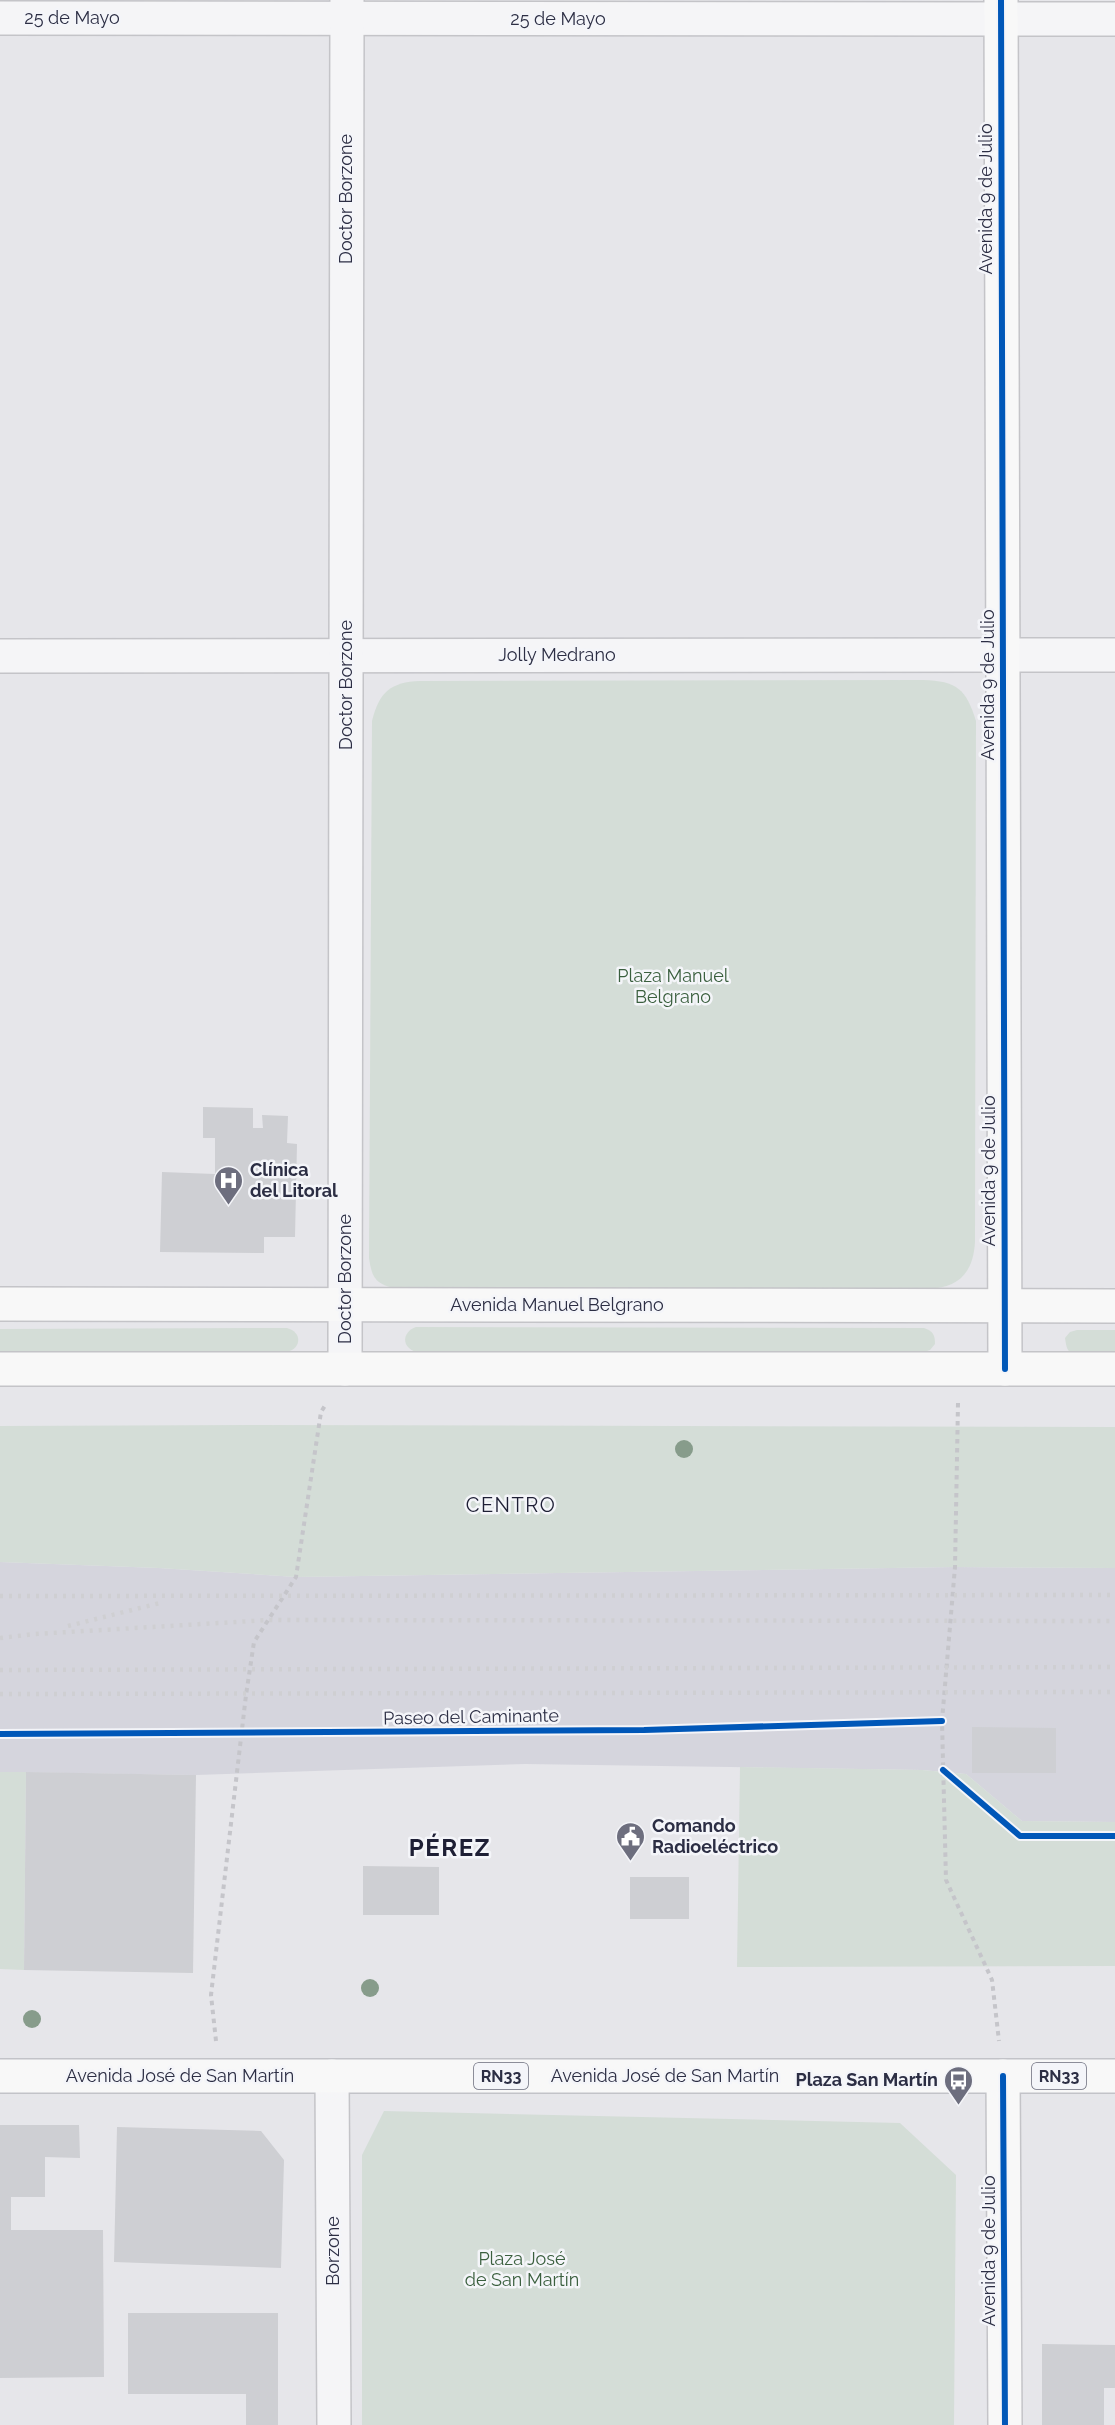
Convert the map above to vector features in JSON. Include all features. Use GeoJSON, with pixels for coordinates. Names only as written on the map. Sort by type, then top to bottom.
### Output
{"type":"FeatureCollection","features":[{"type":"Feature","properties":{"kind":"main road","name":"Avenida 9 de Julio"},"geometry":{"type":"LineString","coordinates":[[1001,10],[1005,1369]]}},
{"type":"Feature","properties":{"kind":"main road","name":"Avenida Manuel Belgrano"},"geometry":{"type":"LineString","coordinates":[[0,1305],[1115,1306]]}},
{"type":"Feature","properties":{"kind":"main road"},"geometry":{"type":"LineString","coordinates":[[0,1369],[1115,1369]]}},
{"type":"Feature","properties":{"kind":"main road","name":"Avenida José de San Martín"},"geometry":{"type":"LineString","coordinates":[[0,2076],[1115,2076]]}},
{"type":"Feature","properties":{"kind":"main road","name":"Avenida 9 de Julio"},"geometry":{"type":"LineString","coordinates":[[1003,2076],[1005,2425]]}},
{"type":"Feature","properties":{"kind":"street","name":"25 de Mayo"},"geometry":{"type":"LineString","coordinates":[[0,18],[347,9],[1001,10],[1115,19]]}},
{"type":"Feature","properties":{"kind":"street","name":"Doctor Borzone"},"geometry":{"type":"LineString","coordinates":[[345,1369],[347,9]]}},
{"type":"Feature","properties":{"kind":"street","name":"Jolly Medrano"},"geometry":{"type":"LineString","coordinates":[[0,656],[1115,655]]}},
{"type":"Feature","properties":{"kind":"street","name":"Borzone"},"geometry":{"type":"LineString","coordinates":[[332,2076],[334,2425]]}},
{"type":"Feature","properties":{"kind":"path"},"geometry":{"type":"LineString","coordinates":[[219,2076],[211,1995],[254,1642],[296,1578],[321,1412],[345,1369]]}},
{"type":"Feature","properties":{"kind":"path"},"geometry":{"type":"LineString","coordinates":[[962,1369],[958,1394],[955,1567],[942,1721],[946,1880],[992,1980],[1003,2076]]}},
{"type":"Feature","properties":{"kind":"path"},"geometry":{"type":"LineString","coordinates":[[930,1722],[942,1721]]}},
{"type":"Feature","properties":{"kind":"path"},"geometry":{"type":"LineString","coordinates":[[230,1734],[253,1734]]}},
{"type":"Feature","properties":{"kind":"path"},"geometry":{"type":"LineString","coordinates":[[943,1770],[952,1778]]}},
{"type":"Feature","properties":{"kind":"shaded area"},"geometry":{"type":"Polygon","coordinates":[[[0,1562],[159,1568],[296,1577],[955,1567],[1115,1568],[1115,1822],[1022,1821],[966,1774],[922,1770],[525,1764],[196,1775],[0,1772],[0,1562]]]}},
{"type":"Feature","properties":{"kind":"green space","name":"Plaza Manuel Belgrano"},"geometry":{"type":"Polygon","coordinates":[[[923,680],[944,682],[959,689],[968,701],[976,721],[975,1242],[971,1263],[962,1277],[947,1286],[927,1289],[397,1289],[376,1280],[369,1258],[372,721],[378,703],[388,690],[401,684],[420,681],[923,680]]]}},
{"type":"Feature","properties":{"kind":"green space"},"geometry":{"type":"Polygon","coordinates":[[[416,1327],[924,1328],[933,1334],[935,1344],[930,1350],[924,1352],[416,1352],[408,1347],[405,1340],[408,1332],[416,1327]]]}},
{"type":"Feature","properties":{"kind":"green space"},"geometry":{"type":"Polygon","coordinates":[[[287,1328],[298,1336],[298,1344],[287,1352],[0,1353],[0,1329],[287,1328]]]}},
{"type":"Feature","properties":{"kind":"green space"},"geometry":{"type":"Polygon","coordinates":[[[1115,1330],[1115,1354],[1085,1355],[1070,1352],[1065,1338],[1070,1332],[1115,1330]]]}},
{"type":"Feature","properties":{"kind":"green space"},"geometry":{"type":"Polygon","coordinates":[[[0,1426],[1115,1427],[1115,1568],[955,1567],[296,1577],[159,1568],[0,1562],[0,1426]]]}},
{"type":"Feature","properties":{"kind":"green space"},"geometry":{"type":"Polygon","coordinates":[[[740,1767],[922,1770],[966,1774],[1022,1821],[1115,1822],[1115,1966],[737,1967],[740,1767]]]}},
{"type":"Feature","properties":{"kind":"green space"},"geometry":{"type":"Polygon","coordinates":[[[0,1772],[26,1772],[24,1970],[0,1969],[0,1772]]]}},
{"type":"Feature","properties":{"kind":"green space","name":"Plaza José de San Martín"},"geometry":{"type":"Polygon","coordinates":[[[384,2111],[900,2123],[956,2175],[954,2425],[362,2425],[362,2155],[384,2111]]]}},
{"type":"Feature","properties":{"kind":"building","name":"Clínica del Litoral"},"geometry":{"type":"Polygon","coordinates":[[[203,1107],[253,1108],[253,1128],[263,1128],[262,1115],[288,1116],[287,1143],[297,1144],[295,1237],[264,1237],[264,1253],[160,1252],[162,1172],[215,1174],[215,1138],[203,1138],[203,1107]]]}},
{"type":"Feature","properties":{"kind":"building"},"geometry":{"type":"Polygon","coordinates":[[[972,1727],[1056,1728],[1056,1773],[972,1773],[972,1727]]]}},
{"type":"Feature","properties":{"kind":"building"},"geometry":{"type":"Polygon","coordinates":[[[26,1772],[196,1775],[193,1973],[24,1970],[26,1772]]]}},
{"type":"Feature","properties":{"kind":"building"},"geometry":{"type":"Polygon","coordinates":[[[363,1866],[439,1867],[439,1915],[363,1915],[363,1866]]]}},
{"type":"Feature","properties":{"kind":"building"},"geometry":{"type":"Polygon","coordinates":[[[630,1877],[689,1877],[689,1919],[630,1919],[630,1877]]]}},
{"type":"Feature","properties":{"kind":"building"},"geometry":{"type":"Polygon","coordinates":[[[0,2125],[79,2125],[80,2158],[45,2157],[45,2197],[11,2197],[11,2230],[103,2230],[104,2377],[0,2378],[0,2125]]]}},
{"type":"Feature","properties":{"kind":"building"},"geometry":{"type":"Polygon","coordinates":[[[117,2127],[261,2131],[284,2160],[281,2268],[114,2262],[117,2127]]]}},
{"type":"Feature","properties":{"kind":"building"},"geometry":{"type":"Polygon","coordinates":[[[128,2313],[278,2313],[278,2425],[246,2425],[246,2394],[128,2394],[128,2313]]]}},
{"type":"Feature","properties":{"kind":"building"},"geometry":{"type":"Polygon","coordinates":[[[1042,2344],[1115,2345],[1115,2388],[1104,2388],[1104,2425],[1042,2425],[1042,2344]]]}},
{"type":"Feature","properties":{"kind":"railway"},"geometry":{"type":"LineString","coordinates":[[0,1596],[1115,1595]]}},
{"type":"Feature","properties":{"kind":"railway"},"geometry":{"type":"LineString","coordinates":[[68,1626],[164,1602]]}},
{"type":"Feature","properties":{"kind":"railway"},"geometry":{"type":"LineString","coordinates":[[0,1638],[269,1620],[1115,1621]]}},
{"type":"Feature","properties":{"kind":"railway"},"geometry":{"type":"LineString","coordinates":[[0,1670],[1115,1667]]}},
{"type":"Feature","properties":{"kind":"railway"},"geometry":{"type":"LineString","coordinates":[[0,1694],[1115,1692]]}},
{"type":"Feature","properties":{"kind":"cycle path"},"geometry":{"type":"LineString","coordinates":[[1001,0],[1005,1369]]}},
{"type":"Feature","properties":{"kind":"cycle path","name":"Paseo del Caminante"},"geometry":{"type":"LineString","coordinates":[[0,1734],[644,1730],[942,1721]]}},
{"type":"Feature","properties":{"kind":"cycle path"},"geometry":{"type":"LineString","coordinates":[[943,1770],[1020,1836],[1115,1836]]}},
{"type":"Feature","properties":{"kind":"cycle path"},"geometry":{"type":"LineString","coordinates":[[1003,2076],[1005,2425]]}},
{"type":"Feature","properties":{"kind":"place","name":"Clínica del Litoral"},"geometry":{"type":"Point","coordinates":[229,1206]}},
{"type":"Feature","properties":{"kind":"place","name":"Comando Radioeléctrico"},"geometry":{"type":"Point","coordinates":[631,1862]}},
{"type":"Feature","properties":{"kind":"place","name":"Plaza San Martín"},"geometry":{"type":"Point","coordinates":[959,2106]}},
{"type":"Feature","properties":{"kind":"district","name":"CENTRO"},"geometry":{"type":"Point","coordinates":[511,1505]}},
{"type":"Feature","properties":{"kind":"district","name":"PÉREZ"},"geometry":{"type":"Point","coordinates":[450,1848]}}]}
